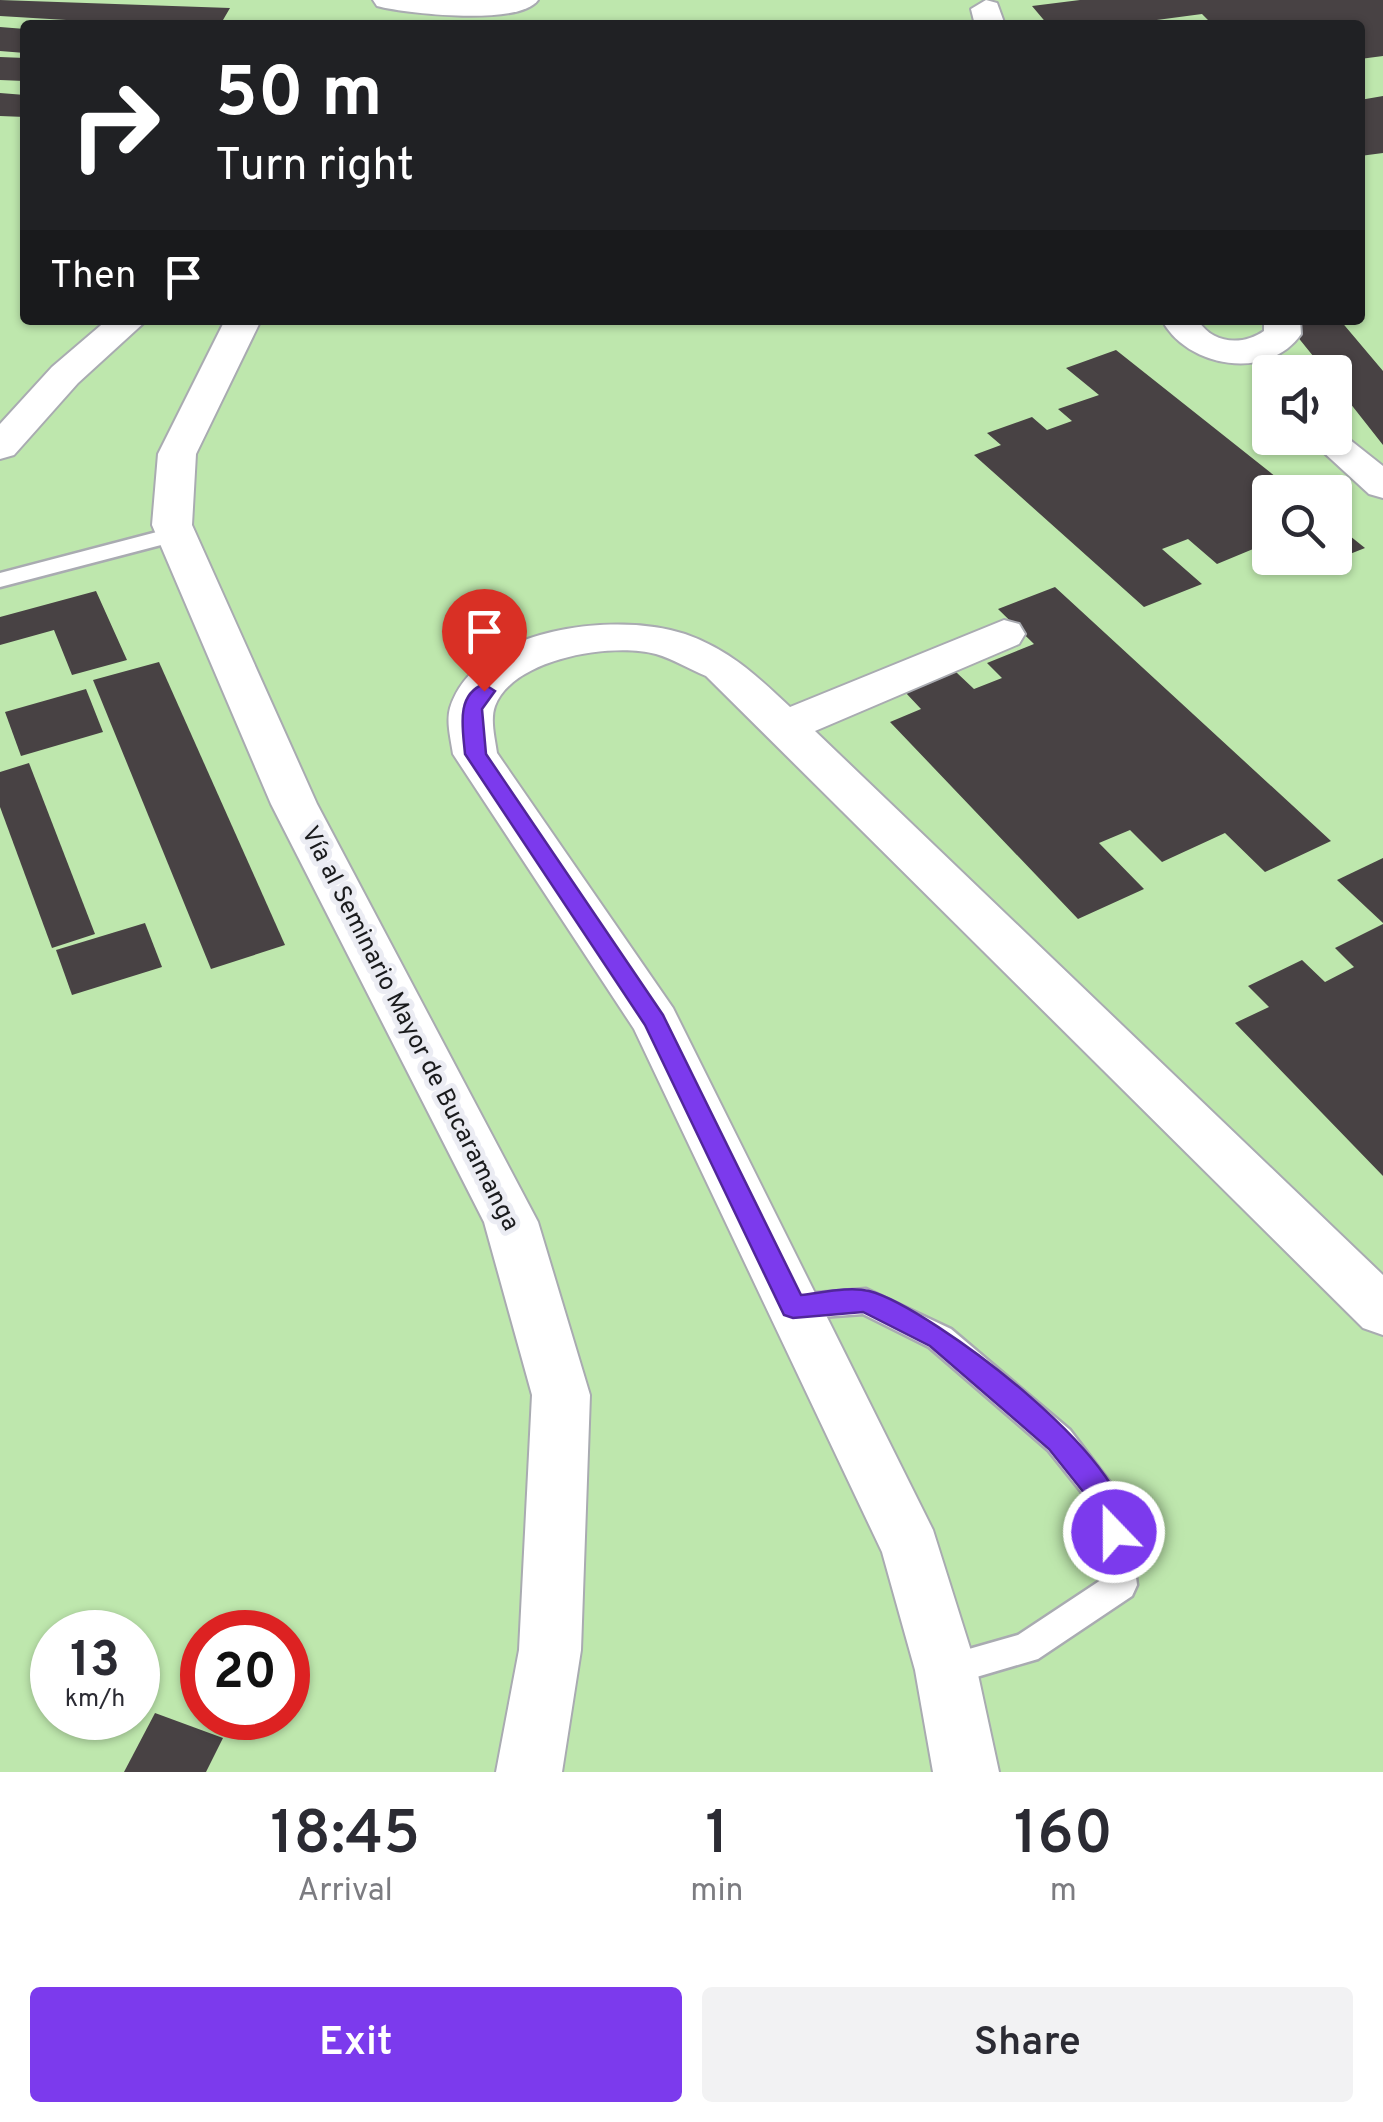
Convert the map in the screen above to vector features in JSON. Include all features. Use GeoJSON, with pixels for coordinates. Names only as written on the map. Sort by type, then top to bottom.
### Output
{"type":"FeatureCollection","features":[{"type":"Feature","properties":{"kind":"street"},"geometry":{"type":"LineString","coordinates":[[393,7],[445,9],[523,0]]}},
{"type":"Feature","properties":{"kind":"street"},"geometry":{"type":"LineString","coordinates":[[0,447],[65,376],[123,325]]}},
{"type":"Feature","properties":{"kind":"street","name":"Vía al Seminario Mayor de Bucaramanga"},"geometry":{"type":"LineString","coordinates":[[240,325],[178,454],[172,526],[294,804],[512,1222],[561,1395],[550,1650],[529,1772]]}},
{"type":"Feature","properties":{"kind":"street"},"geometry":{"type":"LineString","coordinates":[[1181,325],[1201,343],[1245,352],[1275,343],[1283,334],[1282,325]]}},
{"type":"Feature","properties":{"kind":"street"},"geometry":{"type":"LineString","coordinates":[[1245,352],[1252,360]]}},
{"type":"Feature","properties":{"kind":"street"},"geometry":{"type":"LineString","coordinates":[[1347,455],[1383,486]]}},
{"type":"Feature","properties":{"kind":"street"},"geometry":{"type":"LineString","coordinates":[[784,727],[1004,634]]}},
{"type":"Feature","properties":{"kind":"street"},"geometry":{"type":"LineString","coordinates":[[966,1772],[946,1670],[912,1550],[655,1021],[476,754],[472,709],[497,673],[537,650],[590,639],[655,640],[721,666],[1383,1311]]}},
{"type":"Feature","properties":{"kind":"lane"},"geometry":{"type":"LineString","coordinates":[[0,580],[176,534]]}},
{"type":"Feature","properties":{"kind":"lane"},"geometry":{"type":"LineString","coordinates":[[793,1307],[866,1301],[940,1338],[1059,1440],[1111,1505],[1121,1585],[1026,1648],[946,1670]]}},
{"type":"Feature","properties":{"kind":"green space"},"geometry":{"type":"Polygon","coordinates":[[[0,0],[1383,0],[1383,1772],[0,1772],[0,0]]]}},
{"type":"Feature","properties":{"kind":"building"},"geometry":{"type":"Polygon","coordinates":[[[0,0],[230,8],[223,20],[0,16],[0,0]]]}},
{"type":"Feature","properties":{"kind":"building"},"geometry":{"type":"Polygon","coordinates":[[[1080,0],[1383,0],[1383,56],[1365,58],[1365,20],[1208,20],[1202,14],[1157,20],[1044,20],[1032,6],[1080,0]]]}},
{"type":"Feature","properties":{"kind":"building"},"geometry":{"type":"Polygon","coordinates":[[[0,27],[20,29],[20,53],[0,51],[0,27]]]}},
{"type":"Feature","properties":{"kind":"building"},"geometry":{"type":"Polygon","coordinates":[[[0,57],[20,58],[20,81],[0,80],[0,57]]]}},
{"type":"Feature","properties":{"kind":"building"},"geometry":{"type":"Polygon","coordinates":[[[0,93],[20,95],[20,117],[0,116],[0,93]]]}},
{"type":"Feature","properties":{"kind":"building"},"geometry":{"type":"Polygon","coordinates":[[[1383,96],[1383,153],[1365,155],[1365,99],[1383,96]]]}},
{"type":"Feature","properties":{"kind":"building"},"geometry":{"type":"Polygon","coordinates":[[[1288,325],[1344,325],[1383,371],[1383,445],[1352,406],[1352,355],[1312,355],[1288,325]]]}},
{"type":"Feature","properties":{"kind":"building"},"geometry":{"type":"Polygon","coordinates":[[[1116,350],[1274,475],[1252,475],[1252,549],[1217,564],[1188,539],[1162,549],[1202,584],[1144,607],[974,455],[1001,445],[987,433],[1032,417],[1047,430],[1072,421],[1058,409],[1099,395],[1066,368],[1116,350]]]}},
{"type":"Feature","properties":{"kind":"building"},"geometry":{"type":"Polygon","coordinates":[[[1352,538],[1365,548],[1352,553],[1352,538]]]}},
{"type":"Feature","properties":{"kind":"building"},"geometry":{"type":"Polygon","coordinates":[[[1055,587],[1331,841],[1265,872],[1225,833],[1162,862],[1130,830],[1099,843],[1144,889],[1078,919],[890,722],[921,709],[905,692],[956,672],[974,689],[1002,678],[987,663],[1034,644],[998,609],[1055,587]]]}},
{"type":"Feature","properties":{"kind":"building"},"geometry":{"type":"Polygon","coordinates":[[[96,591],[127,660],[72,675],[54,630],[0,645],[0,617],[96,591]]]}},
{"type":"Feature","properties":{"kind":"building"},"geometry":{"type":"Polygon","coordinates":[[[159,662],[285,945],[211,969],[93,680],[159,662]]]}},
{"type":"Feature","properties":{"kind":"building"},"geometry":{"type":"Polygon","coordinates":[[[86,689],[103,732],[21,756],[5,712],[86,689]]]}},
{"type":"Feature","properties":{"kind":"building"},"geometry":{"type":"Polygon","coordinates":[[[29,763],[95,934],[52,948],[0,807],[0,772],[29,763]]]}},
{"type":"Feature","properties":{"kind":"building"},"geometry":{"type":"Polygon","coordinates":[[[1383,858],[1383,923],[1337,880],[1383,858]]]}},
{"type":"Feature","properties":{"kind":"building"},"geometry":{"type":"Polygon","coordinates":[[[145,923],[162,967],[72,995],[56,950],[145,923]]]}},
{"type":"Feature","properties":{"kind":"building"},"geometry":{"type":"Polygon","coordinates":[[[1383,924],[1383,1176],[1235,1023],[1269,1007],[1248,986],[1302,960],[1325,982],[1354,967],[1335,948],[1383,924]]]}},
{"type":"Feature","properties":{"kind":"building"},"geometry":{"type":"Polygon","coordinates":[[[160,1715],[180,1722],[180,1740],[222,1740],[206,1772],[124,1772],[141,1740],[160,1740],[160,1715]]]}},
{"type":"Feature","properties":{"kind":"route"},"geometry":{"type":"LineString","coordinates":[[484,691],[472,709],[476,754],[655,1021],[793,1307],[866,1301],[940,1338],[1059,1440],[1111,1505],[1114,1532]]}}]}
